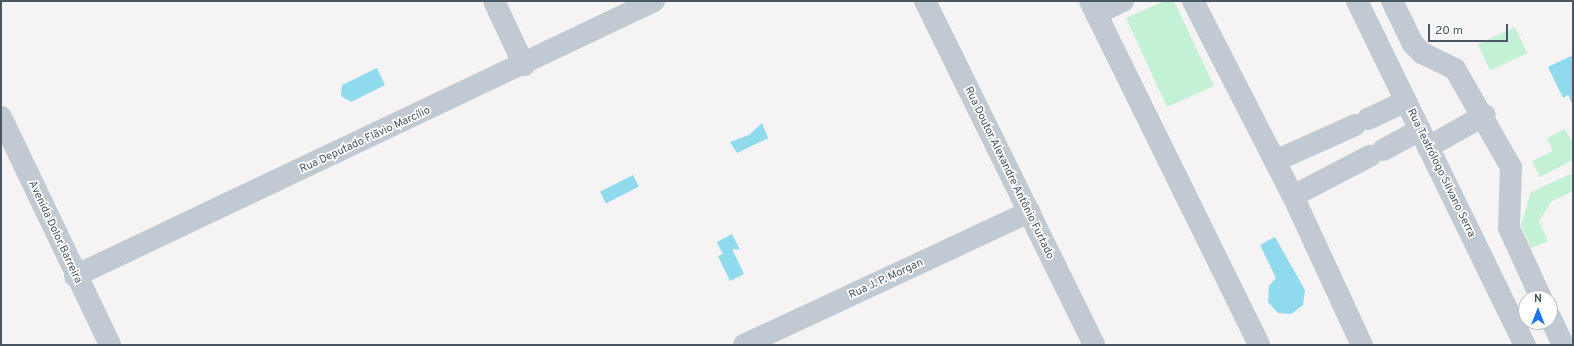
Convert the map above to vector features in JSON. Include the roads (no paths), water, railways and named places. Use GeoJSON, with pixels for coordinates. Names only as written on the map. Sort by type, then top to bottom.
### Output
{"type":"FeatureCollection","features":[{"type":"Feature","properties":{"kind":"street"},"geometry":{"type":"LineString","coordinates":[[494,1],[524,65]]}},
{"type":"Feature","properties":{"kind":"street","name":"Rua Deputado Flãvio Marcílio"},"geometry":{"type":"LineString","coordinates":[[75,276],[524,65],[654,1]]}},
{"type":"Feature","properties":{"kind":"street","name":"Rua Doutor Alexandre Antônio Furtado"},"geometry":{"type":"LineString","coordinates":[[925,1],[1094,345]]}},
{"type":"Feature","properties":{"kind":"street"},"geometry":{"type":"LineString","coordinates":[[1123,1],[1093,8],[1259,345]]}},
{"type":"Feature","properties":{"kind":"street"},"geometry":{"type":"LineString","coordinates":[[1193,1],[1293,196],[1362,345]]}},
{"type":"Feature","properties":{"kind":"street","name":"Rua Teatrólogo Silvano Serra"},"geometry":{"type":"LineString","coordinates":[[1357,1],[1525,345]]}},
{"type":"Feature","properties":{"kind":"street"},"geometry":{"type":"LineString","coordinates":[[1392,1],[1413,44],[1422,53],[1455,69],[1485,116],[1511,167],[1509,228],[1537,290]]}},
{"type":"Feature","properties":{"kind":"street"},"geometry":{"type":"LineString","coordinates":[[1275,161],[1406,101]]}},
{"type":"Feature","properties":{"kind":"street"},"geometry":{"type":"LineString","coordinates":[[1293,196],[1377,153],[1424,139],[1485,116]]}},
{"type":"Feature","properties":{"kind":"street","name":"Avenida Dolor Barreira"},"geometry":{"type":"LineString","coordinates":[[1,117],[75,276],[110,345]]}},
{"type":"Feature","properties":{"kind":"street","name":"Rua J. P. Morgan"},"geometry":{"type":"LineString","coordinates":[[744,345],[1029,212]]}},
{"type":"Feature","properties":{"kind":"street"},"geometry":{"type":"LineString","coordinates":[[1556,330],[1563,345]]}},
{"type":"Feature","properties":{"kind":"water"},"geometry":{"type":"Polygon","coordinates":[[[1573,55],[1573,105],[1568,95],[1563,98],[1548,67],[1573,55]]]}},
{"type":"Feature","properties":{"kind":"water"},"geometry":{"type":"Polygon","coordinates":[[[377,68],[385,85],[351,102],[341,96],[342,85],[377,68]]]}},
{"type":"Feature","properties":{"kind":"water"},"geometry":{"type":"Polygon","coordinates":[[[762,123],[768,138],[737,153],[730,142],[749,135],[762,123]]]}},
{"type":"Feature","properties":{"kind":"water"},"geometry":{"type":"Polygon","coordinates":[[[633,175],[639,187],[606,203],[600,192],[633,175]]]}},
{"type":"Feature","properties":{"kind":"water"},"geometry":{"type":"Polygon","coordinates":[[[732,234],[740,250],[732,249],[744,274],[730,281],[718,256],[723,254],[717,242],[732,234]]]}},
{"type":"Feature","properties":{"kind":"water"},"geometry":{"type":"Polygon","coordinates":[[[1275,237],[1305,290],[1303,305],[1291,314],[1278,313],[1268,302],[1269,286],[1276,278],[1260,245],[1275,237]]]}}]}
